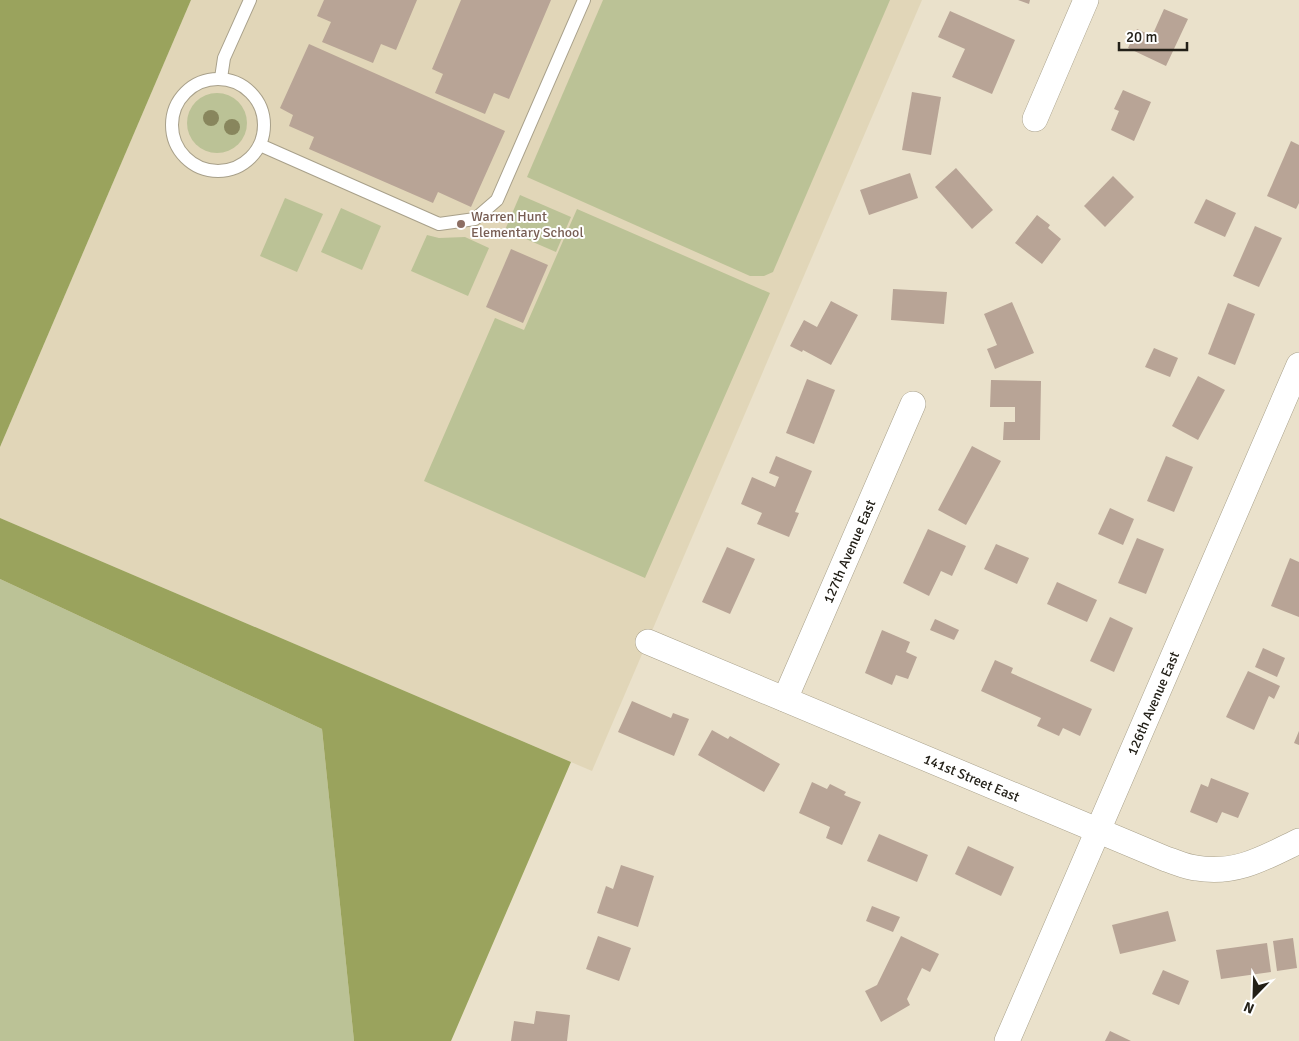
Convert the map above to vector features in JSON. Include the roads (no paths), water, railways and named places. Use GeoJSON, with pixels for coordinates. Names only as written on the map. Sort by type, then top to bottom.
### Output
{"type":"FeatureCollection","features":[{"type":"Feature","properties":{"kind":"street"},"geometry":{"type":"LineString","coordinates":[[1036,118],[1086,0]]}},
{"type":"Feature","properties":{"kind":"street","name":"126th Avenue East"},"geometry":{"type":"LineString","coordinates":[[1007,1041],[1299,366]]}},
{"type":"Feature","properties":{"kind":"street","name":"127th Avenue East"},"geometry":{"type":"LineString","coordinates":[[785,699],[913,404]]}},
{"type":"Feature","properties":{"kind":"street","name":"141st Street East"},"geometry":{"type":"LineString","coordinates":[[648,642],[1098,831],[1166,859],[1195,868],[1211,870],[1238,868],[1299,841]]}},
{"type":"Feature","properties":{"kind":"lane"},"geometry":{"type":"LineString","coordinates":[[222,78],[224,58],[250,0]]}},
{"type":"Feature","properties":{"kind":"lane"},"geometry":{"type":"LineString","coordinates":[[260,145],[439,224],[476,219],[497,200],[584,0]]}},
{"type":"Feature","properties":{"kind":"lane"},"geometry":{"type":"LineString","coordinates":[[222,78],[236,82],[249,90],[258,102],[263,115],[264,130],[260,145],[251,157],[239,166],[225,170],[209,170],[195,165],[182,155],[174,142],[171,126],[173,111],[180,97],[192,86],[206,79],[222,78]]}},
{"type":"Feature","properties":{"kind":"place","name":"Warren Hunt Elementary School"},"geometry":{"type":"Point","coordinates":[461,224]}}]}
